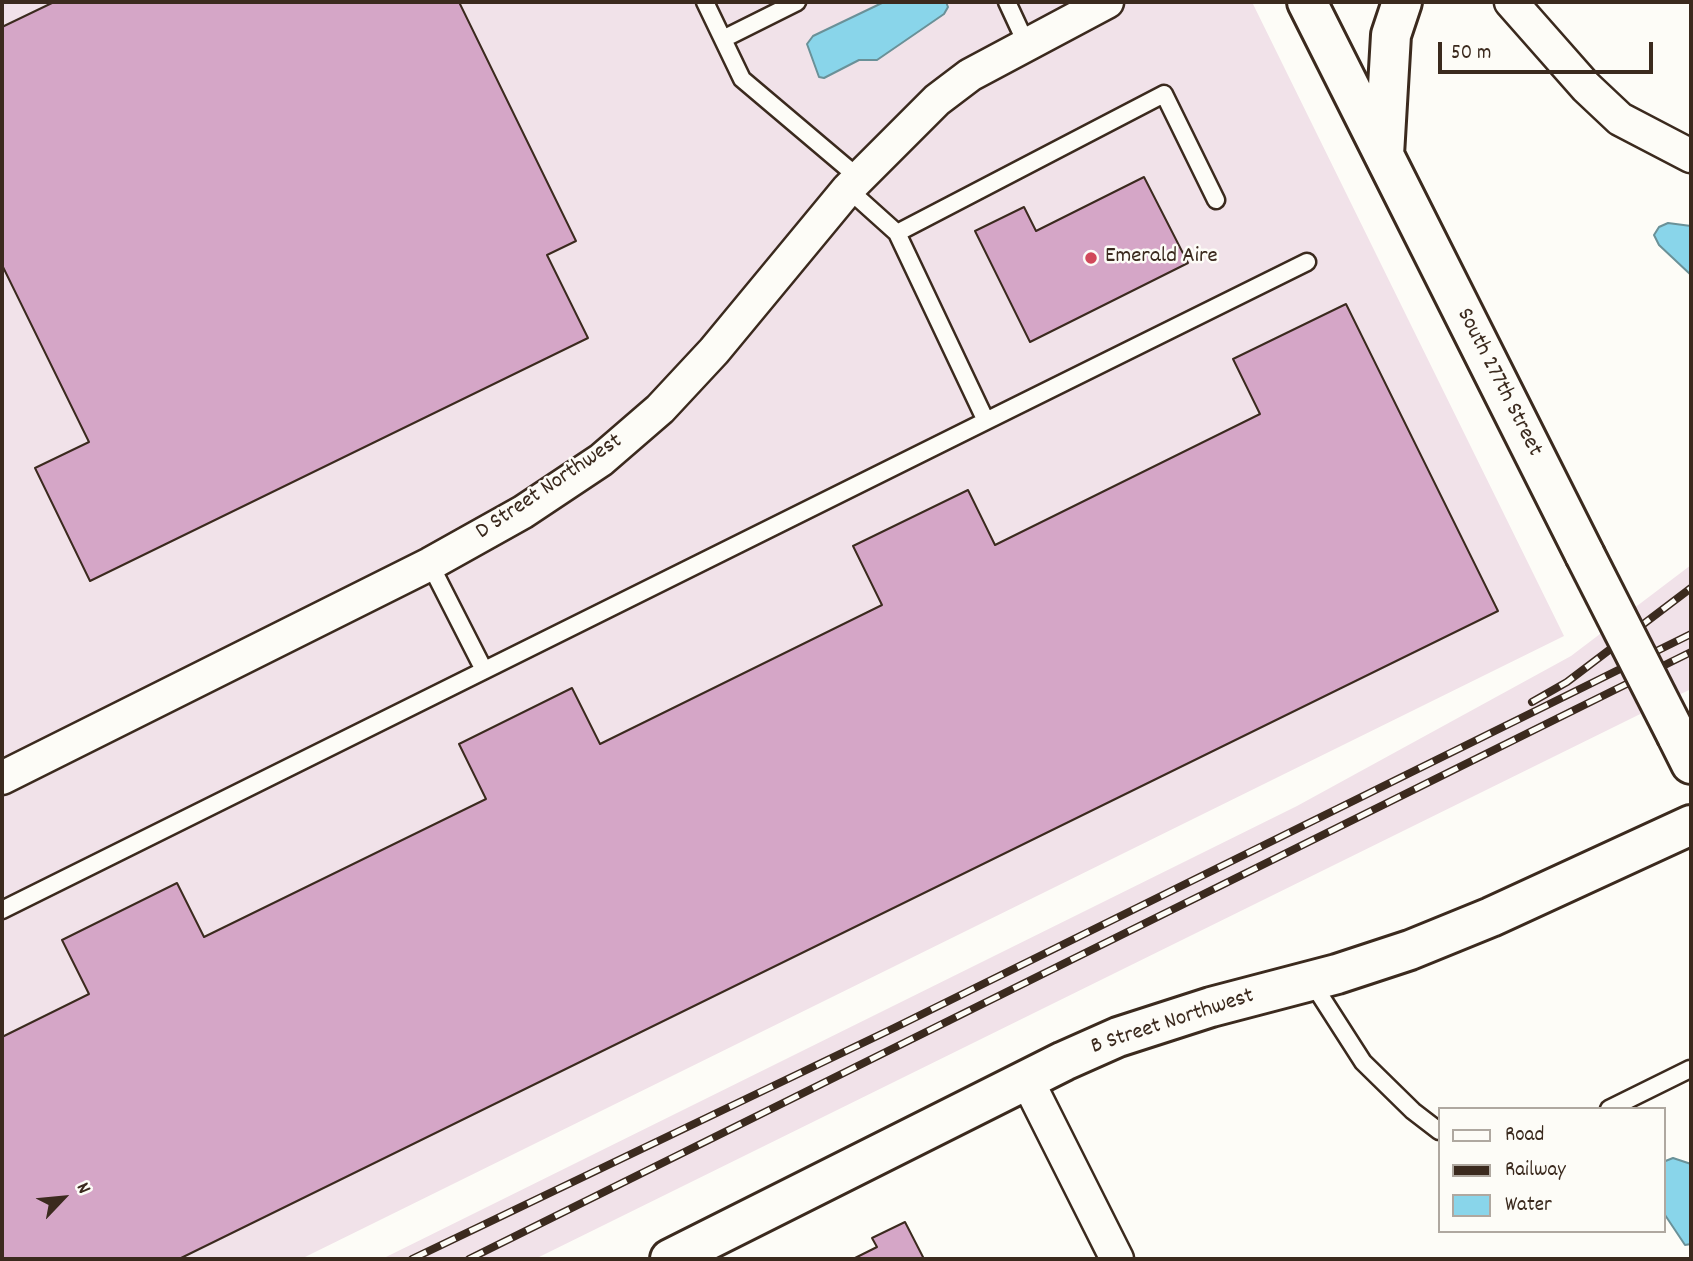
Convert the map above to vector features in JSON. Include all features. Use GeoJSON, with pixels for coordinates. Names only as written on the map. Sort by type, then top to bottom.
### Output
{"type":"FeatureCollection","features":[{"type":"Feature","properties":{"kind":"street","name":"D Street Northwest"},"geometry":{"type":"LineString","coordinates":[[2,778],[430,564],[523,512],[601,460],[660,409],[714,351],[854,183],[937,100],[970,75],[1107,2]]}},
{"type":"Feature","properties":{"kind":"street","name":"South 277th Street"},"geometry":{"type":"LineString","coordinates":[[1307,2],[1684,750]]}},
{"type":"Feature","properties":{"kind":"street"},"geometry":{"type":"LineString","coordinates":[[1384,157],[1391,35],[1402,2]]}},
{"type":"Feature","properties":{"kind":"street"},"geometry":{"type":"LineString","coordinates":[[1511,2],[1620,119],[1691,156]]}},
{"type":"Feature","properties":{"kind":"street"},"geometry":{"type":"LineString","coordinates":[[1534,2],[1568,66]]}},
{"type":"Feature","properties":{"kind":"street","name":"B Street Northwest"},"geometry":{"type":"LineString","coordinates":[[670,1259],[1028,1082],[1064,1061],[1118,1037],[1211,1007],[1311,981],[1446,936],[1691,825]]}},
{"type":"Feature","properties":{"kind":"street"},"geometry":{"type":"LineString","coordinates":[[1028,1082],[1117,1259]]}},
{"type":"Feature","properties":{"kind":"lane"},"geometry":{"type":"LineString","coordinates":[[705,2],[741,79],[854,183],[897,233],[986,421]]}},
{"type":"Feature","properties":{"kind":"lane"},"geometry":{"type":"LineString","coordinates":[[723,39],[797,2]]}},
{"type":"Feature","properties":{"kind":"lane"},"geometry":{"type":"LineString","coordinates":[[1007,2],[1026,43]]}},
{"type":"Feature","properties":{"kind":"lane"},"geometry":{"type":"LineString","coordinates":[[897,233],[1164,94],[1216,200]]}},
{"type":"Feature","properties":{"kind":"lane"},"geometry":{"type":"LineString","coordinates":[[2,909],[1307,262]]}},
{"type":"Feature","properties":{"kind":"lane"},"geometry":{"type":"LineString","coordinates":[[430,564],[484,670]]}},
{"type":"Feature","properties":{"kind":"lane"},"geometry":{"type":"LineString","coordinates":[[1311,981],[1363,1062],[1413,1111],[1438,1130]]}},
{"type":"Feature","properties":{"kind":"lane"},"geometry":{"type":"LineString","coordinates":[[1613,1107],[1690,1069]]}},
{"type":"Feature","properties":{"kind":"shaded area"},"geometry":{"type":"Polygon","coordinates":[[[2,2],[1252,2],[1564,636],[301,1259],[2,1259],[2,2]]]}},
{"type":"Feature","properties":{"kind":"shaded area"},"geometry":{"type":"Polygon","coordinates":[[[1691,565],[1691,689],[535,1259],[382,1259],[1297,806],[1571,656],[1691,565]]]}},
{"type":"Feature","properties":{"kind":"water"},"geometry":{"type":"Polygon","coordinates":[[[884,2],[946,2],[948,7],[944,14],[877,60],[859,60],[824,78],[819,77],[807,44],[813,36],[884,2]]]}},
{"type":"Feature","properties":{"kind":"water"},"geometry":{"type":"Polygon","coordinates":[[[1668,223],[1691,226],[1691,275],[1659,245],[1654,235],[1659,227],[1668,223]]]}},
{"type":"Feature","properties":{"kind":"water"},"geometry":{"type":"Polygon","coordinates":[[[1673,1158],[1691,1164],[1691,1244],[1685,1245],[1665,1215],[1665,1161],[1673,1158]]]}},
{"type":"Feature","properties":{"kind":"building"},"geometry":{"type":"Polygon","coordinates":[[[54,2],[459,2],[576,241],[547,255],[588,338],[90,581],[35,468],[89,442],[2,265],[2,27],[54,2]]]}},
{"type":"Feature","properties":{"kind":"building"},"geometry":{"type":"Polygon","coordinates":[[[1144,177],[1188,263],[1030,342],[975,231],[1024,207],[1036,231],[1144,177]]]}},
{"type":"Feature","properties":{"kind":"building"},"geometry":{"type":"Polygon","coordinates":[[[1346,304],[1498,611],[179,1259],[2,1259],[2,1037],[89,994],[62,940],[177,883],[204,937],[486,799],[459,744],[572,688],[600,744],[882,605],[853,546],[968,490],[995,545],[1260,414],[1233,359],[1346,304]]]}},
{"type":"Feature","properties":{"kind":"building"},"geometry":{"type":"Polygon","coordinates":[[[905,1222],[924,1259],[853,1259],[877,1247],[872,1238],[905,1222]]]}},
{"type":"Feature","properties":{"kind":"railway"},"geometry":{"type":"LineString","coordinates":[[1532,702],[1567,682],[1691,588]]}},
{"type":"Feature","properties":{"kind":"railway"},"geometry":{"type":"LineString","coordinates":[[412,1259],[894,1028],[1691,634]]}},
{"type":"Feature","properties":{"kind":"railway"},"geometry":{"type":"LineString","coordinates":[[469,1259],[1691,652]]}},
{"type":"Feature","properties":{"kind":"place","name":"Emerald Aire"},"geometry":{"type":"Point","coordinates":[1091,258]}}]}
